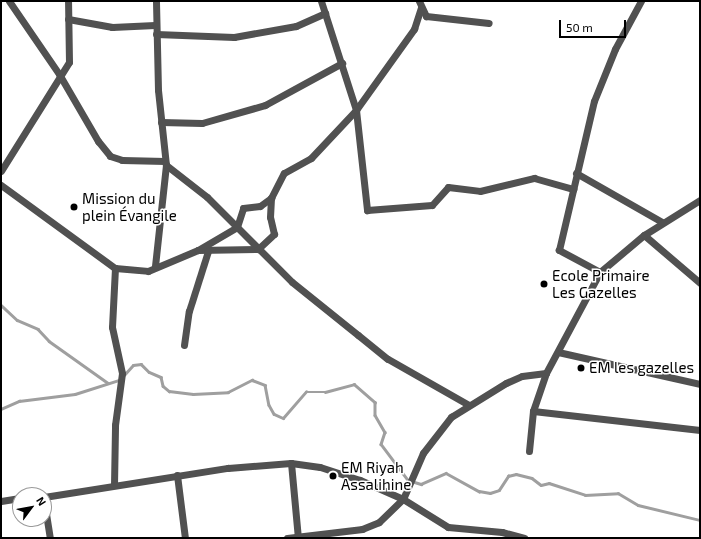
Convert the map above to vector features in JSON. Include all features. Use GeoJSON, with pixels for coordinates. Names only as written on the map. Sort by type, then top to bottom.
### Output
{"type":"FeatureCollection","features":[{"type":"Feature","properties":{"kind":"street"},"geometry":{"type":"LineString","coordinates":[[9,1],[59,74],[98,141],[110,156],[122,160],[165,163],[207,197],[292,282],[388,359],[469,405]]}},
{"type":"Feature","properties":{"kind":"street"},"geometry":{"type":"LineString","coordinates":[[1,171],[59,74],[69,62],[68,1]]}},
{"type":"Feature","properties":{"kind":"street"},"geometry":{"type":"LineString","coordinates":[[155,266],[165,163],[155,25],[156,1]]}},
{"type":"Feature","properties":{"kind":"street"},"geometry":{"type":"LineString","coordinates":[[321,1],[356,110],[367,210],[432,205],[448,187],[480,191],[534,178],[573,189]]}},
{"type":"Feature","properties":{"kind":"street"},"geometry":{"type":"LineString","coordinates":[[600,272],[559,250],[570,215],[576,173],[594,102],[615,49],[641,1]]}},
{"type":"Feature","properties":{"kind":"street"},"geometry":{"type":"LineString","coordinates":[[420,4],[426,16],[489,23]]}},
{"type":"Feature","properties":{"kind":"street"},"geometry":{"type":"LineString","coordinates":[[198,250],[258,249],[274,234],[270,217],[271,198],[284,173],[312,158],[356,110],[414,29],[420,4]]}},
{"type":"Feature","properties":{"kind":"street"},"geometry":{"type":"LineString","coordinates":[[156,34],[234,37],[296,26],[325,14]]}},
{"type":"Feature","properties":{"kind":"street"},"geometry":{"type":"LineString","coordinates":[[68,19],[112,27],[155,25]]}},
{"type":"Feature","properties":{"kind":"street"},"geometry":{"type":"LineString","coordinates":[[161,122],[202,123],[265,105],[342,63]]}},
{"type":"Feature","properties":{"kind":"street"},"geometry":{"type":"LineString","coordinates":[[576,173],[662,222]]}},
{"type":"Feature","properties":{"kind":"street"},"geometry":{"type":"LineString","coordinates":[[1,185],[115,268],[148,271],[155,266],[198,250],[237,227],[243,208],[260,206],[271,198]]}},
{"type":"Feature","properties":{"kind":"street"},"geometry":{"type":"LineString","coordinates":[[528,451],[533,411],[546,373],[600,272],[662,222],[700,200]]}},
{"type":"Feature","properties":{"kind":"street"},"geometry":{"type":"LineString","coordinates":[[644,235],[700,283]]}},
{"type":"Feature","properties":{"kind":"street"},"geometry":{"type":"LineString","coordinates":[[184,345],[189,311],[208,251]]}},
{"type":"Feature","properties":{"kind":"street"},"geometry":{"type":"LineString","coordinates":[[114,485],[115,425],[122,376],[112,327],[115,268]]}},
{"type":"Feature","properties":{"kind":"street"},"geometry":{"type":"LineString","coordinates":[[558,352],[700,384]]}},
{"type":"Feature","properties":{"kind":"street"},"geometry":{"type":"LineString","coordinates":[[287,538],[362,529],[379,522],[403,499],[407,486],[422,453],[440,430],[469,405],[522,376],[546,373]]}},
{"type":"Feature","properties":{"kind":"street"},"geometry":{"type":"LineString","coordinates":[[533,411],[700,430]]}},
{"type":"Feature","properties":{"kind":"street"},"geometry":{"type":"LineString","coordinates":[[52,496],[177,475],[291,463],[320,467],[352,477],[403,499],[448,527],[502,532],[524,538]]}},
{"type":"Feature","properties":{"kind":"street"},"geometry":{"type":"LineString","coordinates":[[291,463],[298,537]]}},
{"type":"Feature","properties":{"kind":"street"},"geometry":{"type":"LineString","coordinates":[[177,475],[185,538]]}},
{"type":"Feature","properties":{"kind":"street"},"geometry":{"type":"LineString","coordinates":[[1,501],[12,499]]}},
{"type":"Feature","properties":{"kind":"street"},"geometry":{"type":"LineString","coordinates":[[48,527],[50,538]]}},
{"type":"Feature","properties":{"kind":"waterway"},"geometry":{"type":"LineString","coordinates":[[1,305],[17,320],[38,329],[49,341],[108,383]]}},
{"type":"Feature","properties":{"kind":"waterway"},"geometry":{"type":"LineString","coordinates":[[124,375],[133,365],[141,364],[149,372],[161,377],[163,386],[169,391],[193,394],[228,392],[252,380],[265,385],[269,405],[274,414],[283,418],[306,392],[325,392],[354,384],[375,402],[375,415],[385,432],[381,444],[408,480],[421,484],[446,473],[479,491],[490,493],[499,490],[508,476],[516,474],[532,478],[541,485],[549,483],[585,495],[618,493],[638,505],[700,520]]}},
{"type":"Feature","properties":{"kind":"waterway"},"geometry":{"type":"LineString","coordinates":[[1,409],[19,401],[75,394],[119,380]]}},
{"type":"Feature","properties":{"kind":"place","name":"Mission du plein Évangile"},"geometry":{"type":"Point","coordinates":[74,207]}},
{"type":"Feature","properties":{"kind":"place","name":"Ecole Primaire Les Gazelles"},"geometry":{"type":"Point","coordinates":[544,284]}},
{"type":"Feature","properties":{"kind":"place","name":"EM les gazelles"},"geometry":{"type":"Point","coordinates":[581,368]}},
{"type":"Feature","properties":{"kind":"place","name":"EM Riyah Assalihine"},"geometry":{"type":"Point","coordinates":[333,476]}}]}
